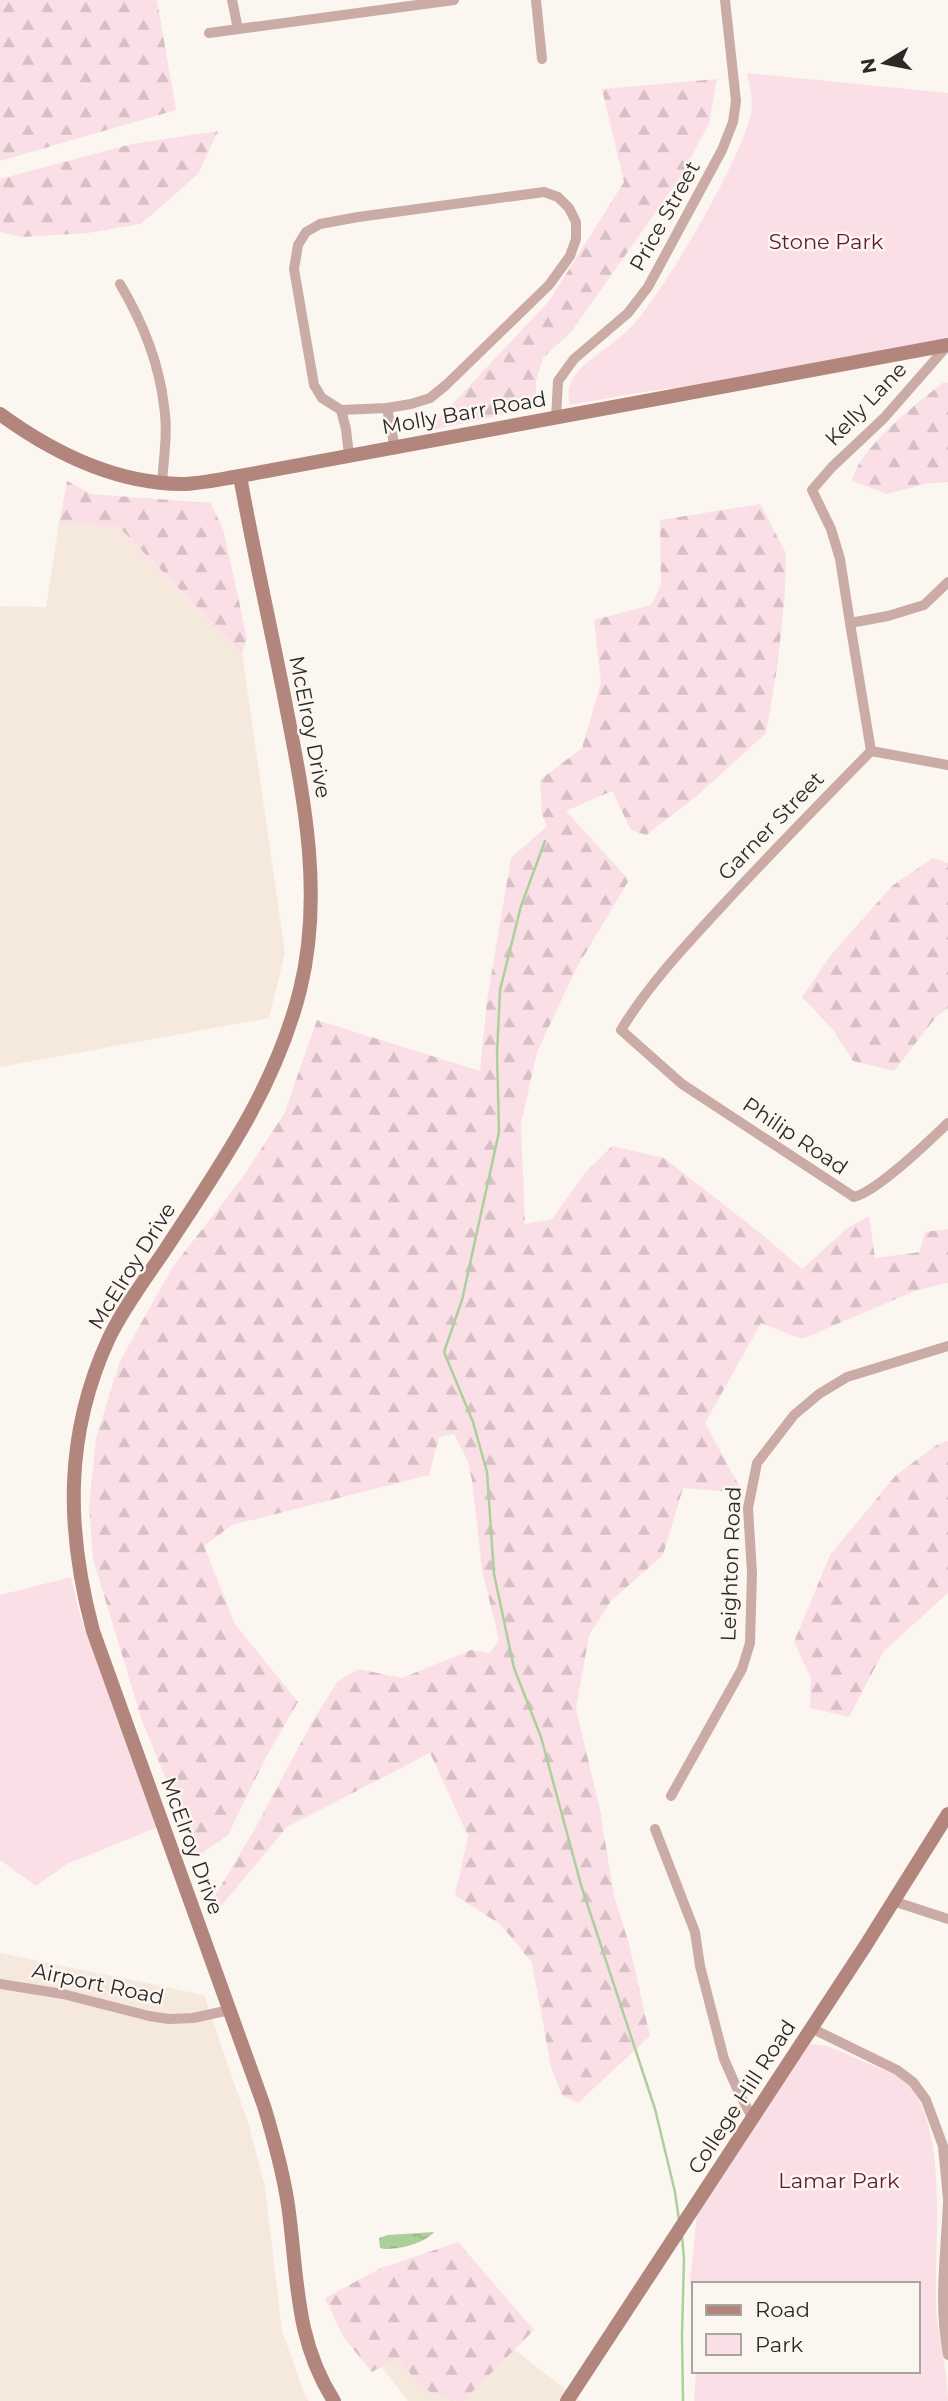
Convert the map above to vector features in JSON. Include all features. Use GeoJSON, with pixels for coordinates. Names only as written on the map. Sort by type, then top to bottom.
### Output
{"type":"FeatureCollection","features":[{"type":"Feature","properties":{"kind":"street"},"geometry":{"type":"LineString","coordinates":[[232,0],[238,29]]}},
{"type":"Feature","properties":{"kind":"street"},"geometry":{"type":"LineString","coordinates":[[209,33],[392,4],[454,0]]}},
{"type":"Feature","properties":{"kind":"street"},"geometry":{"type":"LineString","coordinates":[[536,0],[542,59]]}},
{"type":"Feature","properties":{"kind":"street","name":"Price Street"},"geometry":{"type":"LineString","coordinates":[[556,418],[558,381],[575,359],[628,313],[648,287],[722,150],[733,122],[736,101],[725,0]]}},
{"type":"Feature","properties":{"kind":"street"},"geometry":{"type":"LineString","coordinates":[[544,192],[558,197],[569,208],[576,222],[576,239],[570,256],[549,285],[430,398],[387,408],[341,410],[322,398],[314,385],[294,269],[298,245],[306,232],[320,224],[470,201],[544,192]]}},
{"type":"Feature","properties":{"kind":"street"},"geometry":{"type":"LineString","coordinates":[[120,284],[140,321],[159,377],[165,408],[162,482]]}},
{"type":"Feature","properties":{"kind":"street","name":"Molly Barr Road"},"geometry":{"type":"LineString","coordinates":[[0,414],[60,453],[129,477],[181,484],[395,448],[948,345]]}},
{"type":"Feature","properties":{"kind":"street","name":"Kelly Lane"},"geometry":{"type":"LineString","coordinates":[[850,623],[840,559],[829,521],[812,490],[832,467],[884,418],[948,345]]}},
{"type":"Feature","properties":{"kind":"street"},"geometry":{"type":"LineString","coordinates":[[387,408],[395,448]]}},
{"type":"Feature","properties":{"kind":"street"},"geometry":{"type":"LineString","coordinates":[[341,410],[349,455]]}},
{"type":"Feature","properties":{"kind":"street","name":"McElroy Drive"},"geometry":{"type":"LineString","coordinates":[[240,476],[301,782],[311,863],[310,928],[305,961],[284,1047],[263,1094],[235,1144],[134,1296],[110,1338],[86,1399],[76,1457],[72,1506],[75,1549],[93,1631],[230,2010],[275,2144],[288,2205],[302,2327],[316,2368],[334,2401]]}},
{"type":"Feature","properties":{"kind":"street"},"geometry":{"type":"LineString","coordinates":[[948,582],[924,605],[888,616],[850,623],[871,751],[948,765]]}},
{"type":"Feature","properties":{"kind":"street","name":"Garner Street"},"geometry":{"type":"LineString","coordinates":[[621,1030],[668,964],[871,751]]}},
{"type":"Feature","properties":{"kind":"street","name":"Philip Road"},"geometry":{"type":"LineString","coordinates":[[621,1030],[682,1084],[854,1197],[887,1177],[948,1123]]}},
{"type":"Feature","properties":{"kind":"street","name":"Leighton Road"},"geometry":{"type":"LineString","coordinates":[[671,1796],[742,1669],[750,1643],[752,1586],[748,1508],[757,1463],[794,1415],[819,1394],[847,1377],[948,1346]]}},
{"type":"Feature","properties":{"kind":"street","name":"College Hill Road"},"geometry":{"type":"LineString","coordinates":[[567,2401],[753,2119],[948,1814]]}},
{"type":"Feature","properties":{"kind":"street"},"geometry":{"type":"LineString","coordinates":[[655,1829],[695,1932],[724,2059],[753,2119]]}},
{"type":"Feature","properties":{"kind":"street"},"geometry":{"type":"LineString","coordinates":[[893,1901],[948,1919]]}},
{"type":"Feature","properties":{"kind":"street","name":"Airport Road"},"geometry":{"type":"LineString","coordinates":[[0,1984],[63,1994],[169,2019],[193,2018],[230,2010]]}},
{"type":"Feature","properties":{"kind":"street"},"geometry":{"type":"LineString","coordinates":[[811,2028],[897,2070],[913,2082],[926,2100],[943,2146],[948,2201],[947,2245],[942,2281],[943,2328],[948,2355]]}},
{"type":"Feature","properties":{"kind":"shaded area"},"geometry":{"type":"Polygon","coordinates":[[[59,524],[119,527],[242,653],[285,953],[269,1018],[0,1067],[0,606],[46,607],[59,524]]]}},
{"type":"Feature","properties":{"kind":"shaded area"},"geometry":{"type":"Polygon","coordinates":[[[0,1953],[204,1995],[250,2129],[265,2187],[282,2331],[309,2401],[0,2401],[0,1953]]]}},
{"type":"Feature","properties":{"kind":"shaded area"},"geometry":{"type":"Polygon","coordinates":[[[511,2347],[581,2401],[455,2401],[511,2347]]]}},
{"type":"Feature","properties":{"kind":"shaded area"},"geometry":{"type":"Polygon","coordinates":[[[396,2352],[455,2401],[408,2401],[380,2365],[396,2352]]]}},
{"type":"Feature","properties":{"kind":"green space"},"geometry":{"type":"Polygon","coordinates":[[[0,0],[157,0],[176,110],[0,161],[0,0]]]}},
{"type":"Feature","properties":{"kind":"green space","name":"Stone Park"},"geometry":{"type":"Polygon","coordinates":[[[747,73],[948,93],[948,339],[778,376],[649,391],[570,405],[569,390],[575,375],[626,332],[646,309],[683,253],[722,184],[748,125],[752,105],[747,73]]]}},
{"type":"Feature","properties":{"kind":"green space"},"geometry":{"type":"Polygon","coordinates":[[[717,79],[709,124],[679,179],[572,331],[543,358],[536,381],[536,408],[427,431],[549,301],[624,182],[602,89],[717,79]]]}},
{"type":"Feature","properties":{"kind":"green space"},"geometry":{"type":"Polygon","coordinates":[[[218,131],[198,174],[141,224],[88,233],[22,237],[0,232],[0,179],[132,144],[218,131]]]}},
{"type":"Feature","properties":{"kind":"green space"},"geometry":{"type":"Polygon","coordinates":[[[944,382],[948,383],[948,482],[925,484],[887,494],[852,481],[865,455],[890,427],[944,382]]]}},
{"type":"Feature","properties":{"kind":"green space"},"geometry":{"type":"Polygon","coordinates":[[[67,481],[91,494],[211,503],[224,532],[247,638],[242,653],[119,527],[59,524],[67,481]]]}},
{"type":"Feature","properties":{"kind":"green space"},"geometry":{"type":"Polygon","coordinates":[[[760,504],[786,553],[778,662],[766,733],[697,796],[646,835],[631,830],[612,791],[566,811],[629,880],[576,969],[537,1052],[521,1124],[525,1224],[552,1219],[584,1174],[612,1146],[664,1158],[802,1269],[846,1229],[869,1216],[875,1258],[920,1252],[925,1232],[948,1229],[948,1283],[917,1290],[802,1339],[761,1323],[705,1423],[743,1493],[683,1488],[663,1555],[611,1601],[589,1635],[576,1709],[599,1805],[614,1895],[629,1944],[650,2036],[578,2103],[562,2095],[551,2067],[532,1963],[501,1925],[455,1895],[468,1836],[430,1753],[287,1827],[212,1917],[209,1906],[337,1682],[358,1669],[402,1678],[471,1650],[490,1653],[499,1640],[482,1570],[472,1480],[467,1459],[454,1434],[439,1437],[429,1475],[232,1525],[204,1546],[235,1624],[298,1702],[265,1759],[228,1835],[198,1856],[142,1721],[93,1559],[89,1506],[96,1438],[120,1361],[172,1268],[242,1178],[284,1114],[317,1020],[480,1071],[487,1000],[511,858],[547,826],[542,814],[540,780],[582,748],[601,682],[594,620],[651,605],[661,585],[660,520],[760,504]]]}},
{"type":"Feature","properties":{"kind":"green space"},"geometry":{"type":"Polygon","coordinates":[[[933,858],[948,863],[948,1008],[936,1017],[894,1071],[853,1061],[834,1031],[802,997],[831,955],[892,886],[933,858]]]}},
{"type":"Feature","properties":{"kind":"green space"},"geometry":{"type":"Polygon","coordinates":[[[948,1441],[948,1593],[883,1652],[849,1717],[810,1708],[811,1679],[794,1642],[830,1555],[896,1475],[938,1444],[948,1441]]]}},
{"type":"Feature","properties":{"kind":"green space"},"geometry":{"type":"Polygon","coordinates":[[[71,1577],[80,1615],[158,1827],[67,1864],[36,1886],[0,1860],[0,1595],[71,1577]]]}},
{"type":"Feature","properties":{"kind":"green space","name":"Lamar Park"},"geometry":{"type":"Polygon","coordinates":[[[810,2044],[831,2048],[884,2070],[907,2083],[923,2110],[931,2135],[935,2163],[936,2306],[948,2401],[694,2401],[696,2373],[920,2373],[920,2282],[692,2282],[692,2310],[690,2282],[697,2214],[810,2044]]]}},
{"type":"Feature","properties":{"kind":"green space"},"geometry":{"type":"Polygon","coordinates":[[[458,2242],[534,2330],[463,2401],[441,2398],[425,2388],[397,2358],[372,2372],[344,2338],[325,2298],[379,2269],[458,2242]]]}},
{"type":"Feature","properties":{"kind":"water"},"geometry":{"type":"Polygon","coordinates":[[[434,2232],[409,2246],[380,2248],[379,2238],[388,2235],[434,2232]]]}},
{"type":"Feature","properties":{"kind":"waterway"},"geometry":{"type":"LineString","coordinates":[[545,841],[521,906],[500,990],[497,1054],[499,1132],[462,1300],[444,1352],[473,1422],[487,1472],[494,1574],[514,1668],[541,1737],[581,1885],[655,2109],[679,2220]]}},
{"type":"Feature","properties":{"kind":"waterway"},"geometry":{"type":"LineString","coordinates":[[682,2237],[683,2401]]}}]}
